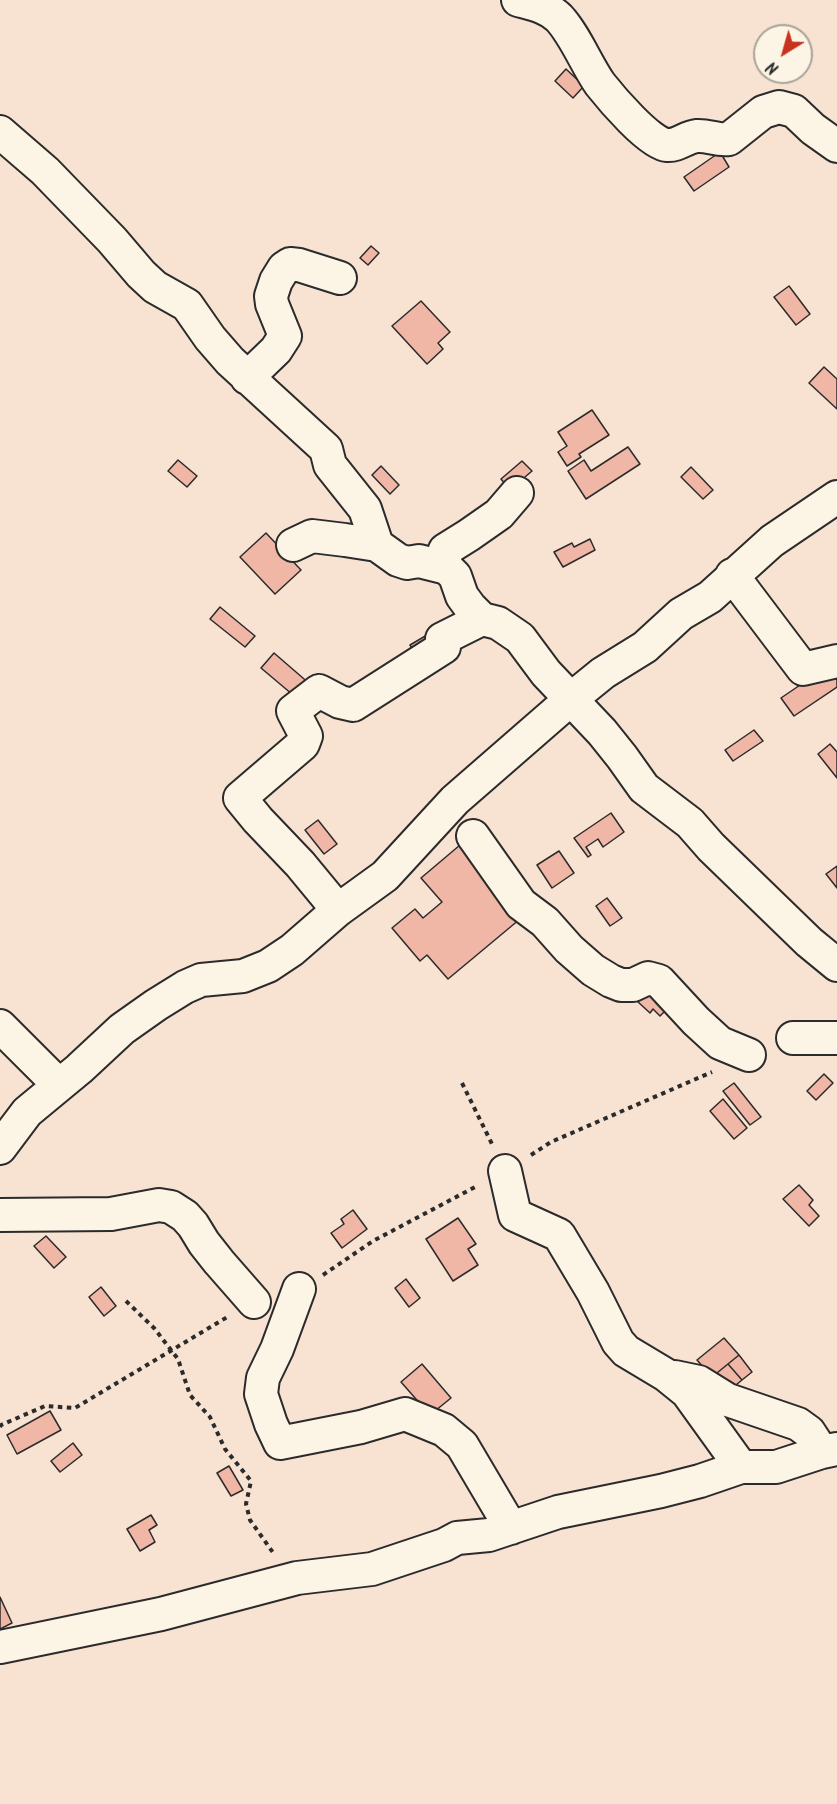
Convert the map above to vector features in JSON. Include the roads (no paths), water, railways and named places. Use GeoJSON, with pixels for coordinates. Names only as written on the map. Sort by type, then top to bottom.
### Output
{"type":"FeatureCollection","features":[{"type":"Feature","properties":{"kind":"street"},"geometry":{"type":"LineString","coordinates":[[518,0],[539,6],[558,17],[601,85],[633,121],[657,142],[670,145],[698,136],[729,139],[758,116],[780,107],[794,111],[813,129],[837,146]]}},
{"type":"Feature","properties":{"kind":"street"},"geometry":{"type":"LineString","coordinates":[[0,132],[45,171],[155,287],[187,305],[210,338],[247,378],[326,449],[330,465],[365,509],[377,545]]}},
{"type":"Feature","properties":{"kind":"street"},"geometry":{"type":"LineString","coordinates":[[247,378],[276,350],[285,336],[271,296],[284,268],[290,264],[299,265],[340,278]]}},
{"type":"Feature","properties":{"kind":"street"},"geometry":{"type":"LineString","coordinates":[[447,568],[443,555],[445,550],[499,514],[517,494]]}},
{"type":"Feature","properties":{"kind":"street"},"geometry":{"type":"LineString","coordinates":[[0,1149],[27,1112],[122,1029],[184,987],[201,980],[243,976],[268,966],[292,950],[338,910],[385,876],[455,800],[603,672],[645,646],[681,614],[710,597],[772,541],[837,497]]}},
{"type":"Feature","properties":{"kind":"street"},"geometry":{"type":"LineString","coordinates":[[293,545],[312,536],[326,537],[377,545],[398,560],[407,563],[419,561],[447,568],[455,576],[462,596],[482,619],[498,623],[520,638],[546,673],[622,757],[644,788],[690,823],[711,847],[801,934],[837,965]]}},
{"type":"Feature","properties":{"kind":"street"},"geometry":{"type":"LineString","coordinates":[[732,575],[803,669],[837,661]]}},
{"type":"Feature","properties":{"kind":"street"},"geometry":{"type":"LineString","coordinates":[[338,910],[240,798],[303,744],[306,736],[293,711],[319,691],[340,702],[353,705],[444,647],[442,639],[482,619]]}},
{"type":"Feature","properties":{"kind":"street"},"geometry":{"type":"LineString","coordinates":[[473,836],[521,904],[545,922],[569,949],[593,970],[621,985],[633,985],[648,978],[659,981],[720,1043],[749,1055]]}},
{"type":"Feature","properties":{"kind":"street"},"geometry":{"type":"LineString","coordinates":[[0,1026],[59,1085]]}},
{"type":"Feature","properties":{"kind":"street"},"geometry":{"type":"LineString","coordinates":[[793,1038],[837,1038]]}},
{"type":"Feature","properties":{"kind":"street"},"geometry":{"type":"LineString","coordinates":[[505,1171],[515,1215],[559,1235],[593,1292],[618,1342],[626,1351],[666,1375],[687,1392],[741,1467]]}},
{"type":"Feature","properties":{"kind":"street"},"geometry":{"type":"LineString","coordinates":[[0,1215],[111,1214],[159,1205],[171,1207],[185,1216],[193,1225],[219,1262],[254,1302]]}},
{"type":"Feature","properties":{"kind":"street"},"geometry":{"type":"LineString","coordinates":[[299,1289],[277,1349],[263,1378],[261,1394],[280,1443],[361,1427],[405,1414],[444,1430],[462,1445],[511,1528]]}},
{"type":"Feature","properties":{"kind":"street"},"geometry":{"type":"LineString","coordinates":[[666,1375],[699,1382],[728,1400],[798,1424],[830,1450]]}},
{"type":"Feature","properties":{"kind":"street"},"geometry":{"type":"LineString","coordinates":[[0,1647],[161,1614],[297,1578],[372,1569],[444,1545],[457,1538],[489,1535],[558,1512],[690,1484],[741,1467],[776,1467],[830,1450]]}}]}
